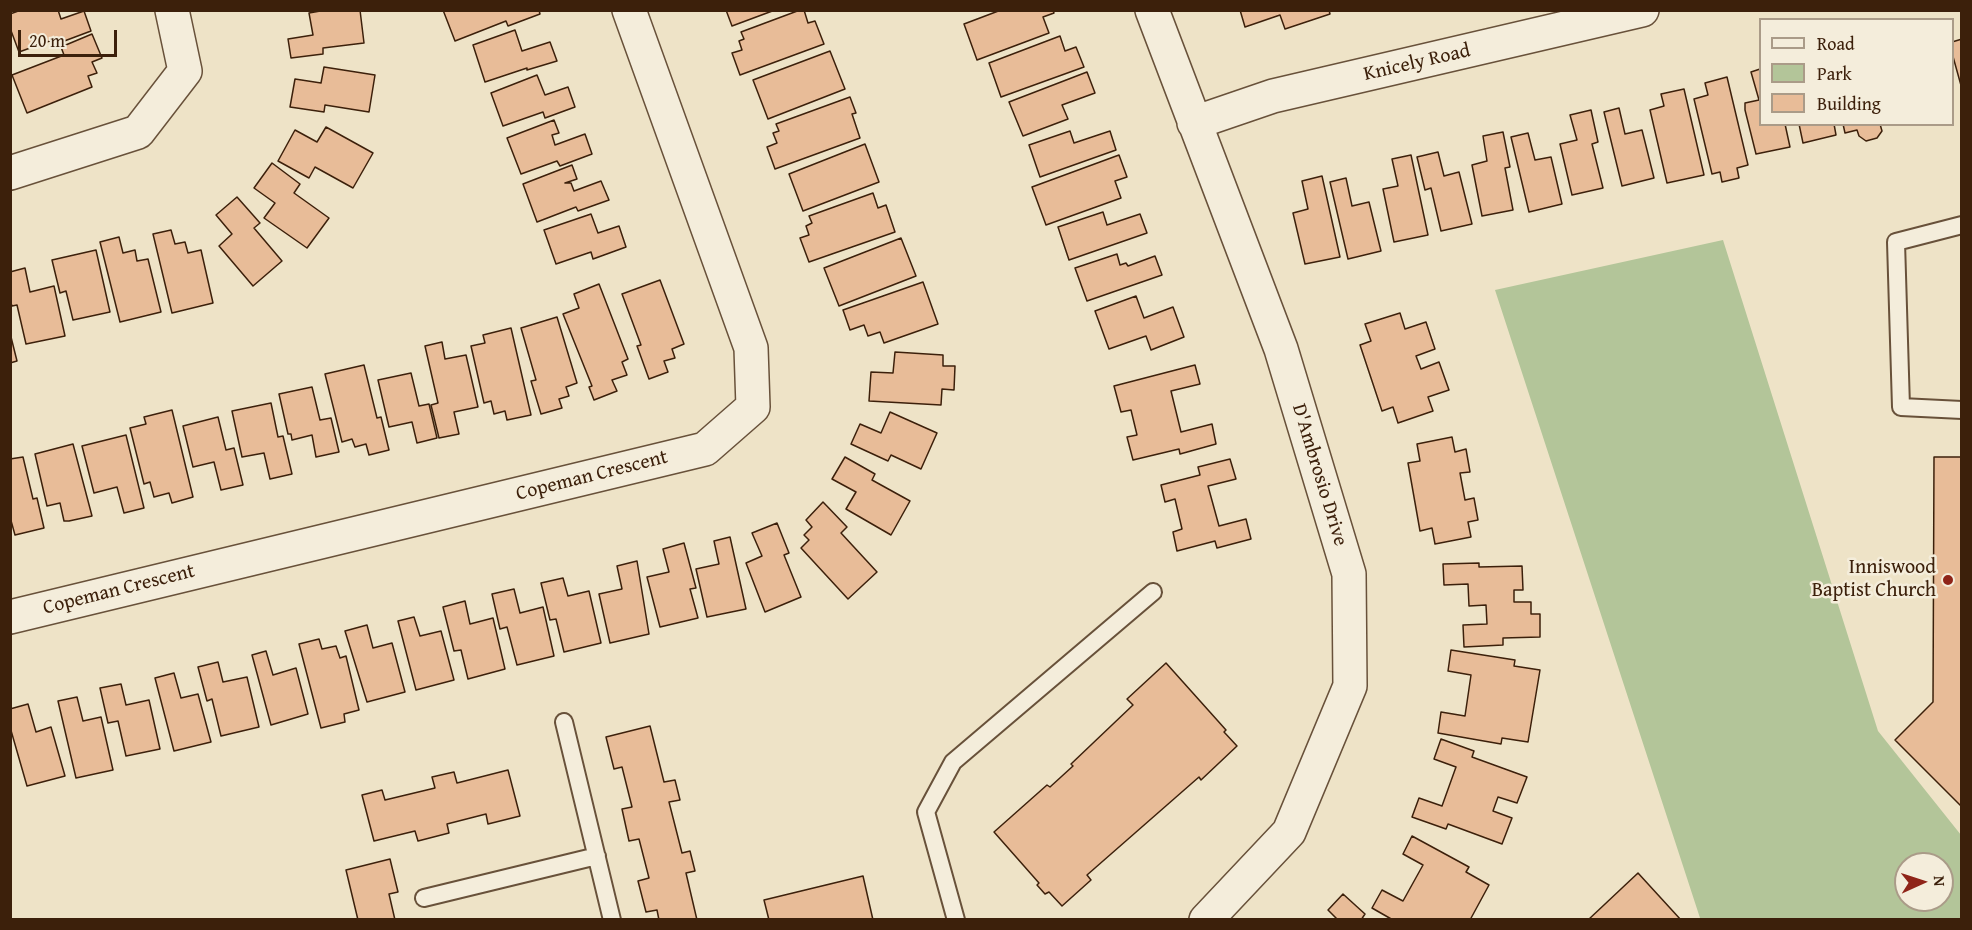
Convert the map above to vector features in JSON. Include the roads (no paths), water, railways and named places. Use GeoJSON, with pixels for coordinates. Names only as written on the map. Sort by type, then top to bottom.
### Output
{"type":"FeatureCollection","features":[{"type":"Feature","properties":{"kind":"street"},"geometry":{"type":"LineString","coordinates":[[10,173],[138,132],[185,70],[172,10]]}},
{"type":"Feature","properties":{"kind":"street","name":"Copeman Crescent"},"geometry":{"type":"LineString","coordinates":[[10,617],[705,448],[753,407],[751,348],[629,10]]}},
{"type":"Feature","properties":{"kind":"street","name":"D'Ambrosio Drive"},"geometry":{"type":"LineString","coordinates":[[1152,10],[1281,349],[1349,574],[1350,686],[1289,832],[1206,920]]}},
{"type":"Feature","properties":{"kind":"street","name":"Knicely Road"},"geometry":{"type":"LineString","coordinates":[[1194,123],[1273,96],[1636,11]]}},
{"type":"Feature","properties":{"kind":"lane"},"geometry":{"type":"LineString","coordinates":[[1962,225],[1896,242],[1901,407],[1962,410]]}},
{"type":"Feature","properties":{"kind":"lane"},"geometry":{"type":"LineString","coordinates":[[956,920],[926,812],[953,762],[1152,592]]}},
{"type":"Feature","properties":{"kind":"lane"},"geometry":{"type":"LineString","coordinates":[[564,722],[612,920]]}},
{"type":"Feature","properties":{"kind":"lane"},"geometry":{"type":"LineString","coordinates":[[424,898],[597,856]]}},
{"type":"Feature","properties":{"kind":"place","name":"Inniswood Baptist Church"},"geometry":{"type":"Point","coordinates":[1948,580]}}]}
